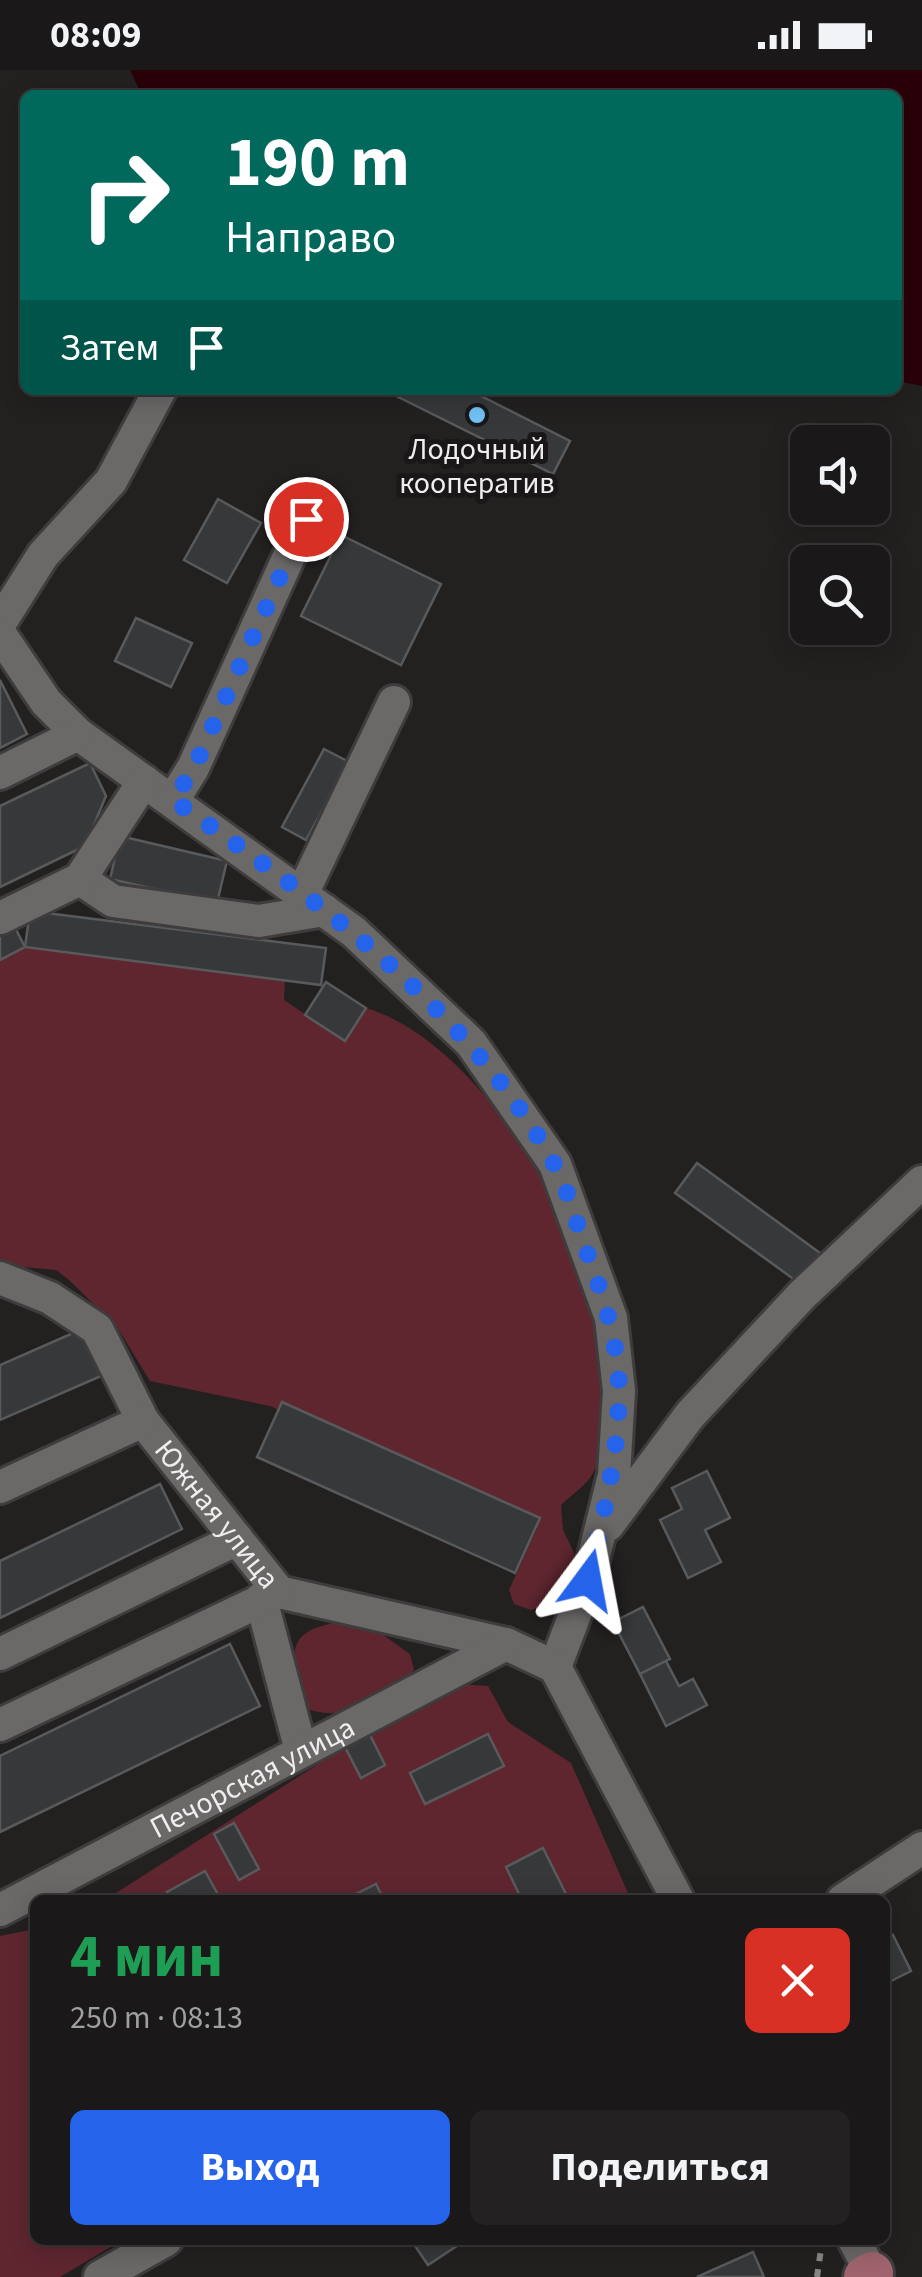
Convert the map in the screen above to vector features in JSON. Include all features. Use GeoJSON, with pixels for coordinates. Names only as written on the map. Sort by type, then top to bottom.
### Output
{"type":"FeatureCollection","features":[{"type":"Feature","properties":{"kind":"street"},"geometry":{"type":"LineString","coordinates":[[0,623],[44,555],[111,481],[157,395]]}},
{"type":"Feature","properties":{"kind":"street"},"geometry":{"type":"LineString","coordinates":[[173,800],[194,768],[306,519]]}},
{"type":"Feature","properties":{"kind":"street"},"geometry":{"type":"LineString","coordinates":[[0,634],[46,702],[78,734],[354,932],[471,1043],[554,1164],[612,1318],[619,1391],[614,1475],[588,1580],[555,1666],[675,1895]]}},
{"type":"Feature","properties":{"kind":"street"},"geometry":{"type":"LineString","coordinates":[[80,879],[112,901],[259,921],[313,902],[394,702]]}},
{"type":"Feature","properties":{"kind":"street"},"geometry":{"type":"LineString","coordinates":[[0,774],[78,734]]}},
{"type":"Feature","properties":{"kind":"street"},"geometry":{"type":"LineString","coordinates":[[0,918],[80,879],[144,781]]}},
{"type":"Feature","properties":{"kind":"street"},"geometry":{"type":"LineString","coordinates":[[599,1536],[690,1415],[802,1294],[922,1182]]}},
{"type":"Feature","properties":{"kind":"street","name":"Южная улица"},"geometry":{"type":"LineString","coordinates":[[0,1278],[50,1298],[97,1329],[143,1421],[237,1540],[270,1596],[506,1644],[555,1666]]}},
{"type":"Feature","properties":{"kind":"street"},"geometry":{"type":"LineString","coordinates":[[0,1487],[143,1421]]}},
{"type":"Feature","properties":{"kind":"street"},"geometry":{"type":"LineString","coordinates":[[0,1654],[237,1540]]}},
{"type":"Feature","properties":{"kind":"street"},"geometry":{"type":"LineString","coordinates":[[0,1725],[270,1596],[302,1752]]}},
{"type":"Feature","properties":{"kind":"street","name":"Печорская улица"},"geometry":{"type":"LineString","coordinates":[[0,1910],[506,1644]]}},
{"type":"Feature","properties":{"kind":"street"},"geometry":{"type":"LineString","coordinates":[[851,1895],[922,1848]]}},
{"type":"Feature","properties":{"kind":"street"},"geometry":{"type":"LineString","coordinates":[[100,2277],[157,2245]]}},
{"type":"Feature","properties":{"kind":"path"},"geometry":{"type":"LineString","coordinates":[[817,2277],[820,2245]]}},
{"type":"Feature","properties":{"kind":"shaded area"},"geometry":{"type":"Polygon","coordinates":[[[130,70],[922,70],[922,386],[902,382],[902,90],[140,90],[130,70]]]}},
{"type":"Feature","properties":{"kind":"shaded area"},"geometry":{"type":"Polygon","coordinates":[[[25,947],[285,980],[284,1000],[345,1041],[366,1008],[417,1033],[484,1095],[544,1181],[592,1317],[606,1383],[603,1446],[593,1473],[561,1505],[563,1530],[580,1565],[569,1596],[531,1610],[514,1604],[509,1590],[537,1528],[270,1406],[150,1381],[117,1327],[68,1279],[56,1270],[0,1265],[0,960],[25,947]]]}},
{"type":"Feature","properties":{"kind":"shaded area"},"geometry":{"type":"Polygon","coordinates":[[[347,1621],[376,1630],[410,1654],[414,1670],[377,1700],[348,1711],[317,1712],[302,1707],[295,1671],[296,1646],[311,1630],[347,1621]]]}},
{"type":"Feature","properties":{"kind":"shaded area"},"geometry":{"type":"Polygon","coordinates":[[[459,1684],[488,1686],[508,1722],[571,1763],[629,1895],[113,1895],[345,1747],[459,1684]]]}},
{"type":"Feature","properties":{"kind":"shaded area"},"geometry":{"type":"Polygon","coordinates":[[[30,1930],[30,2245],[114,2245],[60,2277],[0,2277],[0,1936],[30,1930]]]}},
{"type":"Feature","properties":{"kind":"building","name":"Лодочный кооператив"},"geometry":{"type":"Polygon","coordinates":[[[394,395],[479,395],[570,441],[553,474],[394,395]]]}},
{"type":"Feature","properties":{"kind":"building"},"geometry":{"type":"Polygon","coordinates":[[[218,499],[261,523],[227,583],[184,560],[218,499]]]}},
{"type":"Feature","properties":{"kind":"building"},"geometry":{"type":"Polygon","coordinates":[[[341,535],[441,584],[401,665],[301,616],[341,535]]]}},
{"type":"Feature","properties":{"kind":"building"},"geometry":{"type":"Polygon","coordinates":[[[136,618],[192,643],[171,687],[115,661],[136,618]]]}},
{"type":"Feature","properties":{"kind":"building"},"geometry":{"type":"Polygon","coordinates":[[[0,680],[27,734],[0,748],[0,680]]]}},
{"type":"Feature","properties":{"kind":"building"},"geometry":{"type":"Polygon","coordinates":[[[324,749],[349,762],[306,840],[282,827],[324,749]]]}},
{"type":"Feature","properties":{"kind":"building"},"geometry":{"type":"Polygon","coordinates":[[[90,763],[106,796],[85,846],[0,887],[0,806],[90,763]]]}},
{"type":"Feature","properties":{"kind":"building"},"geometry":{"type":"Polygon","coordinates":[[[120,836],[227,861],[217,903],[110,879],[120,836]]]}},
{"type":"Feature","properties":{"kind":"building"},"geometry":{"type":"Polygon","coordinates":[[[30,911],[326,948],[321,985],[25,947],[30,911]]]}},
{"type":"Feature","properties":{"kind":"building"},"geometry":{"type":"Polygon","coordinates":[[[11,920],[25,947],[0,960],[0,925],[11,920]]]}},
{"type":"Feature","properties":{"kind":"building"},"geometry":{"type":"Polygon","coordinates":[[[326,982],[366,1008],[345,1041],[305,1015],[326,982]]]}},
{"type":"Feature","properties":{"kind":"building"},"geometry":{"type":"Polygon","coordinates":[[[697,1163],[820,1253],[799,1283],[675,1193],[697,1163]]]}},
{"type":"Feature","properties":{"kind":"building"},"geometry":{"type":"Polygon","coordinates":[[[80,1330],[101,1376],[0,1420],[0,1365],[80,1330]]]}},
{"type":"Feature","properties":{"kind":"building"},"geometry":{"type":"Polygon","coordinates":[[[282,1402],[540,1518],[515,1573],[257,1457],[282,1402]]]}},
{"type":"Feature","properties":{"kind":"building"},"geometry":{"type":"Polygon","coordinates":[[[707,1471],[730,1518],[705,1530],[721,1562],[688,1578],[660,1520],[682,1509],[672,1488],[707,1471]]]}},
{"type":"Feature","properties":{"kind":"building"},"geometry":{"type":"Polygon","coordinates":[[[160,1484],[182,1529],[0,1618],[0,1561],[160,1484]]]}},
{"type":"Feature","properties":{"kind":"building"},"geometry":{"type":"Polygon","coordinates":[[[643,1607],[670,1659],[640,1674],[613,1622],[643,1607]]]}},
{"type":"Feature","properties":{"kind":"building"},"geometry":{"type":"Polygon","coordinates":[[[230,1644],[260,1706],[0,1832],[0,1756],[230,1644]]]}},
{"type":"Feature","properties":{"kind":"building"},"geometry":{"type":"Polygon","coordinates":[[[666,1661],[679,1686],[693,1679],[707,1705],[666,1726],[640,1674],[666,1661]]]}},
{"type":"Feature","properties":{"kind":"building"},"geometry":{"type":"Polygon","coordinates":[[[488,1734],[504,1766],[425,1804],[410,1773],[488,1734]]]}},
{"type":"Feature","properties":{"kind":"building"},"geometry":{"type":"Polygon","coordinates":[[[370,1735],[385,1765],[361,1778],[345,1747],[370,1735]]]}},
{"type":"Feature","properties":{"kind":"building"},"geometry":{"type":"Polygon","coordinates":[[[234,1823],[259,1869],[239,1880],[214,1834],[234,1823]]]}},
{"type":"Feature","properties":{"kind":"building"},"geometry":{"type":"Polygon","coordinates":[[[543,1848],[566,1895],[520,1895],[506,1867],[543,1848]]]}},
{"type":"Feature","properties":{"kind":"building"},"geometry":{"type":"Polygon","coordinates":[[[205,1871],[218,1895],[169,1895],[167,1892],[205,1871]]]}},
{"type":"Feature","properties":{"kind":"building"},"geometry":{"type":"Polygon","coordinates":[[[376,1884],[382,1895],[354,1895],[376,1884]]]}},
{"type":"Feature","properties":{"kind":"building"},"geometry":{"type":"Polygon","coordinates":[[[893,1935],[911,1971],[890,1982],[893,1935]]]}},
{"type":"Feature","properties":{"kind":"building"},"geometry":{"type":"Polygon","coordinates":[[[414,2245],[458,2245],[428,2265],[414,2245]]]}},
{"type":"Feature","properties":{"kind":"building"},"geometry":{"type":"Polygon","coordinates":[[[753,2252],[764,2277],[697,2277],[753,2252]]]}},
{"type":"Feature","properties":{"kind":"place","name":"Лодочный кооператив"},"geometry":{"type":"Point","coordinates":[477,415]}},
{"type":"Feature","properties":{"kind":"route"},"geometry":{"type":"LineString","coordinates":[[306,519],[194,768],[173,800],[354,932],[448,1020],[471,1043],[554,1164],[612,1318],[619,1391],[614,1475],[588,1580]]}}]}
